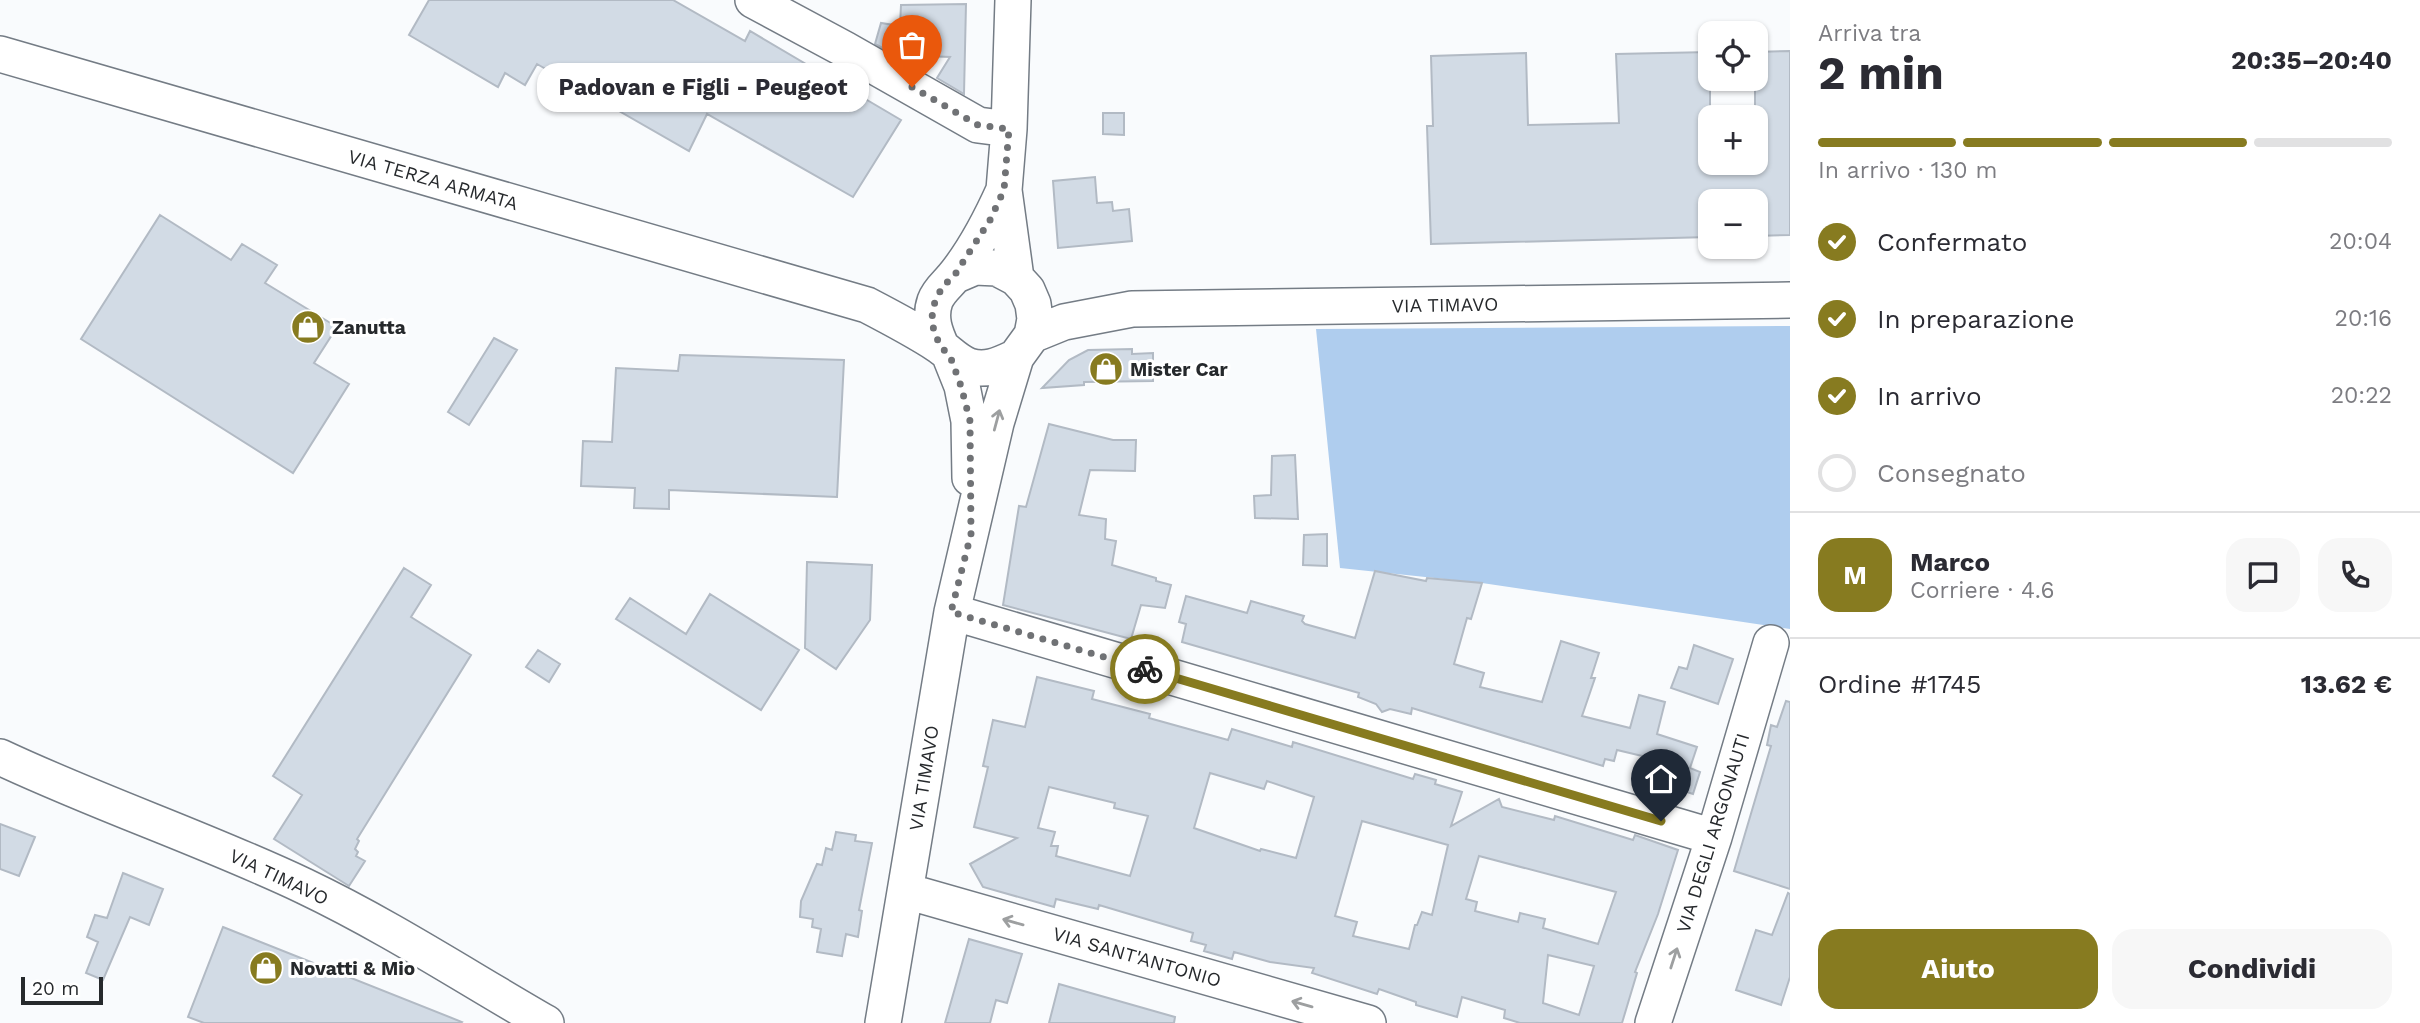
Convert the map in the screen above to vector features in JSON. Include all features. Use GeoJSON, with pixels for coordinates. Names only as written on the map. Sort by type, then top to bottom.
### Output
{"type":"FeatureCollection","features":[{"type":"Feature","properties":{"kind":"street"},"geometry":{"type":"LineString","coordinates":[[753,0],[978,125],[1009,129]]}},
{"type":"Feature","properties":{"kind":"street","name":"VIA TIMAVO"},"geometry":{"type":"LineString","coordinates":[[883,1023],[951,612],[996,423],[1035,319],[1033,304],[1021,284],[1004,190],[1009,129],[1013,0]]}},
{"type":"Feature","properties":{"kind":"street","name":"VIA TERZA ARMATA"},"geometry":{"type":"LineString","coordinates":[[0,54],[867,305],[905,324],[946,352]]}},
{"type":"Feature","properties":{"kind":"street","name":"VIA TIMAVO"},"geometry":{"type":"LineString","coordinates":[[971,534],[970,421],[961,386],[934,333],[932,317],[935,301],[990,220],[1004,190]]}},
{"type":"Feature","properties":{"kind":"street"},"geometry":{"type":"LineString","coordinates":[[949,281],[975,267],[997,268],[1021,284],[1100,314]]}},
{"type":"Feature","properties":{"kind":"street","name":"VIA TERZA ARMATA"},"geometry":{"type":"LineString","coordinates":[[867,305],[917,298],[949,281]]}},
{"type":"Feature","properties":{"kind":"street","name":"VIA TIMAVO"},"geometry":{"type":"LineString","coordinates":[[1100,314],[1132,309],[1790,300]]}},
{"type":"Feature","properties":{"kind":"street"},"geometry":{"type":"LineString","coordinates":[[946,352],[971,367],[995,368],[1024,346],[1064,322],[1100,314]]}},
{"type":"Feature","properties":{"kind":"street"},"geometry":{"type":"LineString","coordinates":[[951,612],[1714,837]]}},
{"type":"Feature","properties":{"kind":"street","name":"VIA DEGLI ARGONAUTI"},"geometry":{"type":"LineString","coordinates":[[1653,1023],[1714,837],[1771,642]]}},
{"type":"Feature","properties":{"kind":"street","name":"VIA TIMAVO"},"geometry":{"type":"LineString","coordinates":[[0,757],[305,887],[546,1023]]}},
{"type":"Feature","properties":{"kind":"street","name":"VIA SANT'ANTONIO"},"geometry":{"type":"LineString","coordinates":[[906,891],[1368,1023]]}},
{"type":"Feature","properties":{"kind":"shaded area"},"geometry":{"type":"Polygon","coordinates":[[[1790,326],[1790,629],[1482,583],[1340,568],[1316,329],[1790,326]]]}},
{"type":"Feature","properties":{"kind":"building"},"geometry":{"type":"Polygon","coordinates":[[[429,0],[673,0],[745,41],[750,31],[901,120],[853,197],[707,114],[689,151],[537,64],[525,85],[505,73],[498,87],[409,35],[429,0]]]}},
{"type":"Feature","properties":{"kind":"building"},"geometry":{"type":"Polygon","coordinates":[[[966,4],[964,94],[937,78],[950,57],[896,55],[875,44],[881,23],[900,26],[901,5],[966,4]]]}},
{"type":"Feature","properties":{"kind":"building"},"geometry":{"type":"Polygon","coordinates":[[[1790,51],[1790,235],[1768,236],[1768,189],[1698,189],[1698,237],[1431,244],[1427,126],[1433,126],[1431,56],[1526,53],[1528,125],[1619,123],[1616,54],[1698,52],[1698,91],[1710,91],[1710,105],[1698,105],[1698,175],[1768,175],[1768,105],[1755,105],[1755,91],[1768,91],[1768,52],[1790,51]]]}},
{"type":"Feature","properties":{"kind":"building"},"geometry":{"type":"Polygon","coordinates":[[[1103,113],[1124,113],[1124,135],[1103,134],[1103,113]]]}},
{"type":"Feature","properties":{"kind":"building"},"geometry":{"type":"Polygon","coordinates":[[[1095,177],[1097,203],[1112,202],[1113,211],[1129,209],[1132,241],[1058,248],[1053,181],[1095,177]]]}},
{"type":"Feature","properties":{"kind":"building"},"geometry":{"type":"Polygon","coordinates":[[[160,215],[231,260],[242,244],[277,265],[265,283],[337,327],[314,363],[349,384],[293,473],[81,339],[160,215]]]}},
{"type":"Feature","properties":{"kind":"building"},"geometry":{"type":"Polygon","coordinates":[[[494,338],[517,350],[469,425],[448,412],[494,338]]]}},
{"type":"Feature","properties":{"kind":"building","name":"Mister Car"},"geometry":{"type":"Polygon","coordinates":[[[1132,349],[1132,354],[1153,353],[1153,381],[1084,382],[1084,385],[1042,388],[1069,360],[1088,350],[1132,349]]]}},
{"type":"Feature","properties":{"kind":"building"},"geometry":{"type":"Polygon","coordinates":[[[680,355],[844,360],[837,497],[669,490],[669,509],[634,508],[635,488],[581,486],[583,441],[612,442],[616,368],[678,371],[680,355]]]}},
{"type":"Feature","properties":{"kind":"building"},"geometry":{"type":"Polygon","coordinates":[[[1049,424],[1113,440],[1136,440],[1135,471],[1090,470],[1079,515],[1106,519],[1105,539],[1116,541],[1112,565],[1171,585],[1165,608],[1141,605],[1131,639],[1003,605],[1019,506],[1026,507],[1049,424]]]}},
{"type":"Feature","properties":{"kind":"building"},"geometry":{"type":"Polygon","coordinates":[[[1295,455],[1298,519],[1255,518],[1254,496],[1271,495],[1272,456],[1295,455]]]}},
{"type":"Feature","properties":{"kind":"building"},"geometry":{"type":"Polygon","coordinates":[[[1327,534],[1327,566],[1303,565],[1304,535],[1327,534]]]}},
{"type":"Feature","properties":{"kind":"building"},"geometry":{"type":"Polygon","coordinates":[[[807,562],[872,565],[870,620],[836,669],[805,648],[807,562]]]}},
{"type":"Feature","properties":{"kind":"building"},"geometry":{"type":"Polygon","coordinates":[[[404,568],[431,585],[411,617],[471,655],[357,839],[359,841],[355,849],[358,852],[356,856],[365,861],[349,886],[274,839],[302,795],[273,776],[404,568]]]}},
{"type":"Feature","properties":{"kind":"building"},"geometry":{"type":"Polygon","coordinates":[[[1375,571],[1426,581],[1427,578],[1482,583],[1471,619],[1467,618],[1454,664],[1484,673],[1480,687],[1542,702],[1561,641],[1599,653],[1591,678],[1595,678],[1582,716],[1630,728],[1639,695],[1665,702],[1657,734],[1697,747],[1690,768],[1700,772],[1693,794],[1653,781],[1659,760],[1617,750],[1614,761],[1605,759],[1603,766],[1412,708],[1411,714],[1390,709],[1382,712],[1376,704],[1358,697],[1359,693],[1182,642],[1186,624],[1179,622],[1186,596],[1247,613],[1251,601],[1304,616],[1302,621],[1305,624],[1355,638],[1375,571]]]}},
{"type":"Feature","properties":{"kind":"building"},"geometry":{"type":"Polygon","coordinates":[[[710,594],[799,650],[761,710],[616,619],[630,598],[686,634],[710,594]]]}},
{"type":"Feature","properties":{"kind":"building"},"geometry":{"type":"Polygon","coordinates":[[[1694,645],[1733,659],[1718,704],[1671,688],[1679,667],[1687,669],[1694,645]]]}},
{"type":"Feature","properties":{"kind":"building"},"geometry":{"type":"Polygon","coordinates":[[[538,650],[560,664],[549,682],[526,667],[538,650]]]}},
{"type":"Feature","properties":{"kind":"building"},"geometry":{"type":"Polygon","coordinates":[[[1037,677],[1094,691],[1092,699],[1150,714],[1149,718],[1228,740],[1232,729],[1292,747],[1293,742],[1413,779],[1415,774],[1436,780],[1435,784],[1462,792],[1451,826],[1499,799],[1502,807],[1554,820],[1555,816],[1633,840],[1635,835],[1678,850],[1658,914],[1635,972],[1637,973],[1622,1023],[1520,1023],[1504,1018],[1505,1010],[1462,997],[1457,1017],[1416,1005],[1416,1002],[1379,989],[1377,994],[1312,973],[1314,968],[1270,962],[1234,952],[1232,959],[1204,951],[1206,945],[1191,941],[1193,933],[1099,905],[1098,909],[1056,899],[1054,907],[983,887],[970,864],[1017,838],[974,827],[988,767],[983,766],[993,720],[1025,727],[1037,677]],[[1210,773],[1194,828],[1260,851],[1261,849],[1296,858],[1314,797],[1267,781],[1264,789],[1210,773]],[[1049,787],[1038,828],[1055,832],[1051,846],[1058,846],[1056,856],[1130,876],[1148,816],[1114,808],[1115,803],[1049,787]],[[1362,821],[1335,916],[1357,922],[1353,936],[1409,949],[1415,925],[1422,912],[1432,915],[1448,845],[1362,821]],[[1479,856],[1466,899],[1477,902],[1475,911],[1518,922],[1520,913],[1545,919],[1543,928],[1598,944],[1616,892],[1479,856]],[[1548,955],[1543,1003],[1579,1015],[1594,966],[1548,955]]]}},
{"type":"Feature","properties":{"kind":"building"},"geometry":{"type":"Polygon","coordinates":[[[1786,701],[1790,702],[1790,889],[1734,871],[1771,746],[1767,745],[1771,725],[1777,727],[1786,701]]]}},
{"type":"Feature","properties":{"kind":"building"},"geometry":{"type":"Polygon","coordinates":[[[0,824],[35,837],[19,876],[0,869],[0,824]]]}},
{"type":"Feature","properties":{"kind":"building"},"geometry":{"type":"Polygon","coordinates":[[[836,832],[856,835],[855,841],[872,843],[859,910],[862,911],[858,937],[846,934],[842,956],[817,952],[821,929],[812,927],[813,919],[800,917],[801,901],[817,864],[822,865],[826,848],[832,850],[836,832]]]}},
{"type":"Feature","properties":{"kind":"building"},"geometry":{"type":"Polygon","coordinates":[[[123,873],[163,889],[149,925],[130,917],[103,980],[86,973],[98,942],[87,937],[95,915],[107,918],[123,873]]]}},
{"type":"Feature","properties":{"kind":"building"},"geometry":{"type":"Polygon","coordinates":[[[1788,893],[1790,977],[1781,1005],[1736,990],[1756,930],[1772,935],[1788,893]]]}},
{"type":"Feature","properties":{"kind":"building","name":"Novatti & Mio"},"geometry":{"type":"Polygon","coordinates":[[[223,927],[462,1022],[204,1023],[188,1017],[223,927]]]}},
{"type":"Feature","properties":{"kind":"building"},"geometry":{"type":"Polygon","coordinates":[[[969,939],[1022,954],[1007,1003],[996,1000],[990,1023],[945,1023],[969,939]]]}},
{"type":"Feature","properties":{"kind":"building"},"geometry":{"type":"Polygon","coordinates":[[[1059,984],[1175,1017],[1174,1023],[1049,1023],[1059,984]]]}},
{"type":"Feature","properties":{"kind":"way so far"},"geometry":{"type":"LineString","coordinates":[[912,87],[978,125],[1009,129],[1004,190],[990,220],[954,276],[943,286],[935,301],[932,317],[934,333],[950,356],[970,421],[971,534],[951,612],[1145,669]]}},
{"type":"Feature","properties":{"kind":"place","name":"Padovan e Figli - Peugeot"},"geometry":{"type":"Point","coordinates":[912,87]}},
{"type":"Feature","properties":{"kind":"place","name":"Zanutta"},"geometry":{"type":"Point","coordinates":[308,327]}},
{"type":"Feature","properties":{"kind":"place","name":"Mister Car"},"geometry":{"type":"Point","coordinates":[1106,369]}},
{"type":"Feature","properties":{"kind":"place","name":"Novatti & Mio"},"geometry":{"type":"Point","coordinates":[266,968]}},
{"type":"Feature","properties":{"kind":"route"},"geometry":{"type":"LineString","coordinates":[[1145,669],[1661,821]]}}]}
